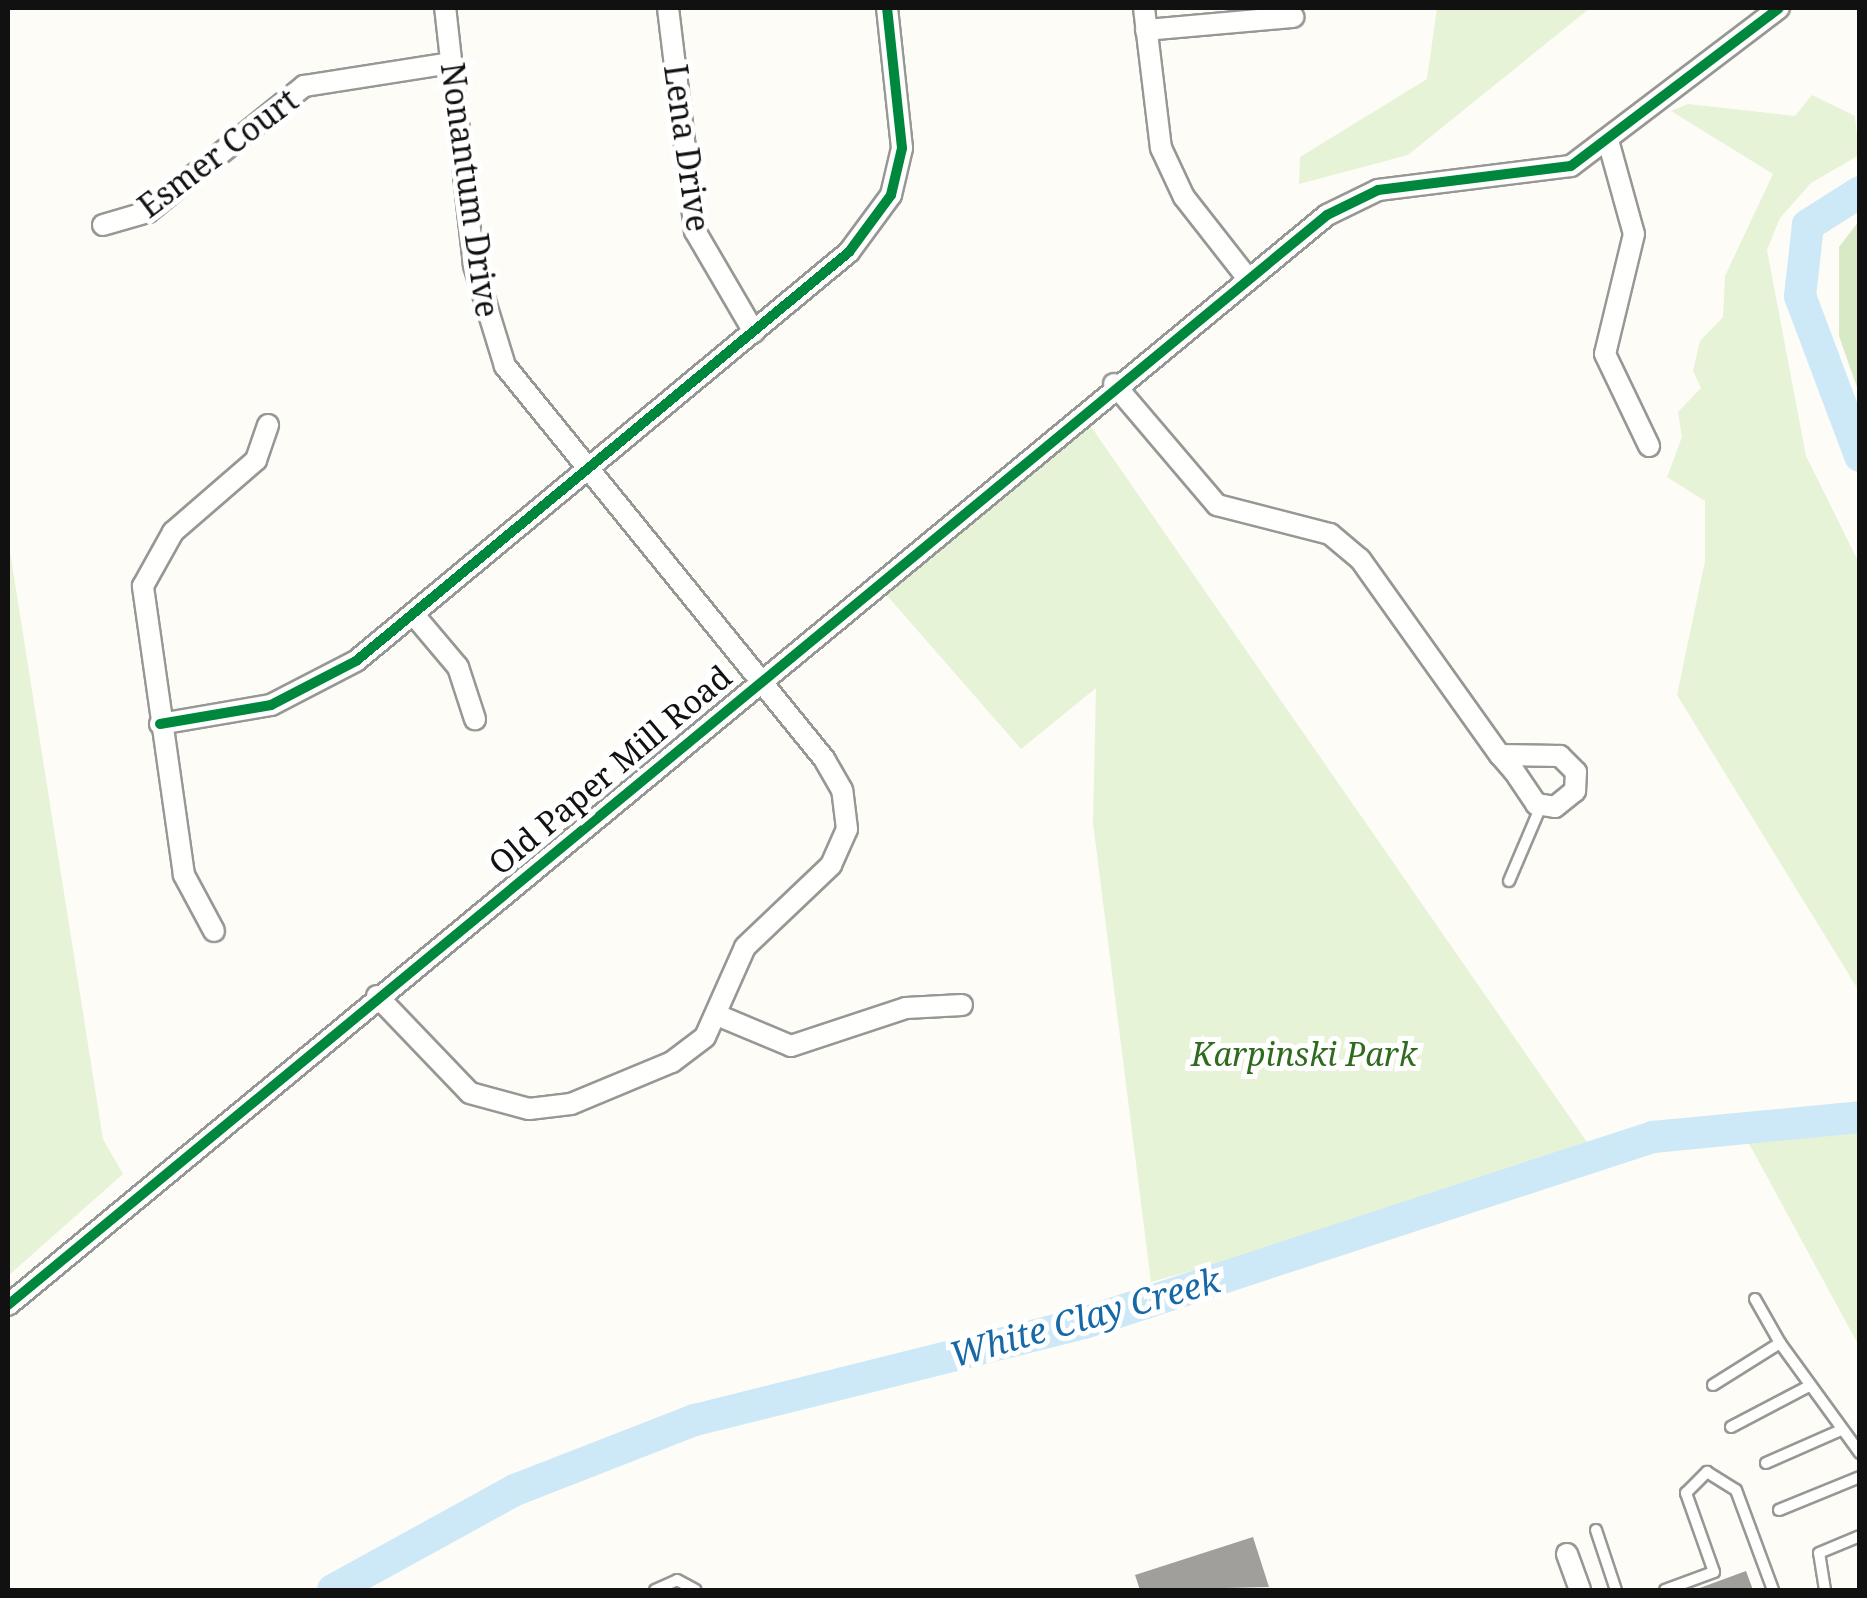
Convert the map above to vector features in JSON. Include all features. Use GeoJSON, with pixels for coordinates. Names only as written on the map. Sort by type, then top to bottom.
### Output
{"type":"FeatureCollection","features":[{"type":"Feature","properties":{"kind":"street","name":"Nonantum Drive"},"geometry":{"type":"LineString","coordinates":[[445,8],[485,318],[520,391],[758,680],[842,790],[840,850],[756,932],[718,1015]]}},
{"type":"Feature","properties":{"kind":"street","name":"Lena Drive"},"geometry":{"type":"LineString","coordinates":[[668,8],[695,231],[754,332]]}},
{"type":"Feature","properties":{"kind":"street"},"geometry":{"type":"LineString","coordinates":[[160,724],[300,695],[414,616],[849,252],[891,196],[902,148],[887,8]]}},
{"type":"Feature","properties":{"kind":"street"},"geometry":{"type":"LineString","coordinates":[[1144,8],[1166,160],[1246,276]]}},
{"type":"Feature","properties":{"kind":"street","name":"Old Paper Mill Road"},"geometry":{"type":"LineString","coordinates":[[8,1304],[1246,276],[1360,196],[1544,174],[1609,144],[1779,8]]}},
{"type":"Feature","properties":{"kind":"street"},"geometry":{"type":"LineString","coordinates":[[1146,30],[1293,17]]}},
{"type":"Feature","properties":{"kind":"street","name":"Esmer Court"},"geometry":{"type":"LineString","coordinates":[[102,225],[148,212],[304,86],[452,63]]}},
{"type":"Feature","properties":{"kind":"street"},"geometry":{"type":"LineString","coordinates":[[1609,144],[1634,234],[1605,354],[1649,446]]}},
{"type":"Feature","properties":{"kind":"street"},"geometry":{"type":"LineString","coordinates":[[1114,384],[1218,505],[1310,527],[1352,552],[1500,755],[1541,806],[1571,798],[1572,766],[1552,754],[1523,762],[1500,755]]}},
{"type":"Feature","properties":{"kind":"street"},"geometry":{"type":"LineString","coordinates":[[214,930],[184,875],[142,605],[148,567],[172,532],[256,460],[268,425]]}},
{"type":"Feature","properties":{"kind":"street"},"geometry":{"type":"LineString","coordinates":[[414,616],[458,667],[475,719]]}},
{"type":"Feature","properties":{"kind":"street"},"geometry":{"type":"LineString","coordinates":[[377,996],[452,1081],[529,1108],[571,1104],[672,1062],[718,1015],[791,1046],[906,1008],[962,1006]]}},
{"type":"Feature","properties":{"kind":"street"},"geometry":{"type":"LineString","coordinates":[[1567,1554],[1580,1590]]}},
{"type":"Feature","properties":{"kind":"lane"},"geometry":{"type":"LineString","coordinates":[[1509,881],[1541,806]]}},
{"type":"Feature","properties":{"kind":"lane"},"geometry":{"type":"LineString","coordinates":[[1755,1299],[1780,1344],[1860,1453]]}},
{"type":"Feature","properties":{"kind":"lane"},"geometry":{"type":"LineString","coordinates":[[1713,1385],[1780,1344]]}},
{"type":"Feature","properties":{"kind":"lane"},"geometry":{"type":"LineString","coordinates":[[1731,1426],[1809,1386]]}},
{"type":"Feature","properties":{"kind":"lane"},"geometry":{"type":"LineString","coordinates":[[1766,1463],[1841,1430]]}},
{"type":"Feature","properties":{"kind":"lane"},"geometry":{"type":"LineString","coordinates":[[1665,1590],[1714,1572],[1686,1493],[1707,1472],[1736,1490],[1772,1590]]}},
{"type":"Feature","properties":{"kind":"lane"},"geometry":{"type":"LineString","coordinates":[[1779,1510],[1860,1477]]}},
{"type":"Feature","properties":{"kind":"lane"},"geometry":{"type":"LineString","coordinates":[[1596,1530],[1616,1590]]}},
{"type":"Feature","properties":{"kind":"lane"},"geometry":{"type":"LineString","coordinates":[[1825,1590],[1820,1552],[1860,1536]]}},
{"type":"Feature","properties":{"kind":"lane"},"geometry":{"type":"LineString","coordinates":[[655,1590],[677,1580],[696,1590]]}},
{"type":"Feature","properties":{"kind":"green space"},"geometry":{"type":"Polygon","coordinates":[[[1437,8],[1590,8],[1408,155],[1299,184],[1300,157],[1427,79],[1437,8]]]}},
{"type":"Feature","properties":{"kind":"green space"},"geometry":{"type":"Polygon","coordinates":[[[1812,95],[1855,116],[1859,155],[1811,183],[1780,218],[1767,250],[1806,456],[1859,563],[1859,991],[1677,695],[1705,561],[1705,501],[1667,477],[1682,437],[1678,412],[1701,388],[1693,371],[1700,341],[1723,317],[1725,276],[1773,174],[1671,111],[1688,104],[1795,116],[1812,95]]]}},
{"type":"Feature","properties":{"kind":"green space"},"geometry":{"type":"Polygon","coordinates":[[[1859,221],[1859,393],[1839,336],[1839,247],[1859,221]]]}},
{"type":"Feature","properties":{"kind":"green space","name":"Karpinski Park"},"geometry":{"type":"Polygon","coordinates":[[[1083,415],[1587,1142],[1392,1215],[1151,1282],[1093,823],[1096,688],[1021,749],[883,591],[1083,415]]]}},
{"type":"Feature","properties":{"kind":"green space"},"geometry":{"type":"Polygon","coordinates":[[[8,539],[103,1139],[123,1174],[8,1276],[8,539]]]}},
{"type":"Feature","properties":{"kind":"green space"},"geometry":{"type":"Polygon","coordinates":[[[1860,1130],[1859,1346],[1746,1138],[1860,1130]]]}},
{"type":"Feature","properties":{"kind":"building"},"geometry":{"type":"Polygon","coordinates":[[[1253,1537],[1269,1587],[1140,1590],[1135,1575],[1253,1537]]]}},
{"type":"Feature","properties":{"kind":"building"},"geometry":{"type":"Polygon","coordinates":[[[1746,1571],[1753,1590],[1697,1589],[1746,1571]]]}},
{"type":"Feature","properties":{"kind":"waterway","name":"White Clay Creek"},"geometry":{"type":"LineString","coordinates":[[1860,192],[1808,225],[1800,296],[1860,456]]}},
{"type":"Feature","properties":{"kind":"waterway","name":"White Clay Creek"},"geometry":{"type":"LineString","coordinates":[[333,1590],[515,1490],[695,1420],[1084,1323],[1653,1137],[1860,1117]]}},
{"type":"Feature","properties":{"kind":"cycle path"},"geometry":{"type":"LineString","coordinates":[[160,724],[271,705],[356,661],[849,252],[891,195],[902,148],[887,8]]}},
{"type":"Feature","properties":{"kind":"cycle path"},"geometry":{"type":"LineString","coordinates":[[8,1305],[1327,215],[1378,190],[1571,166],[1779,8]]}}]}
